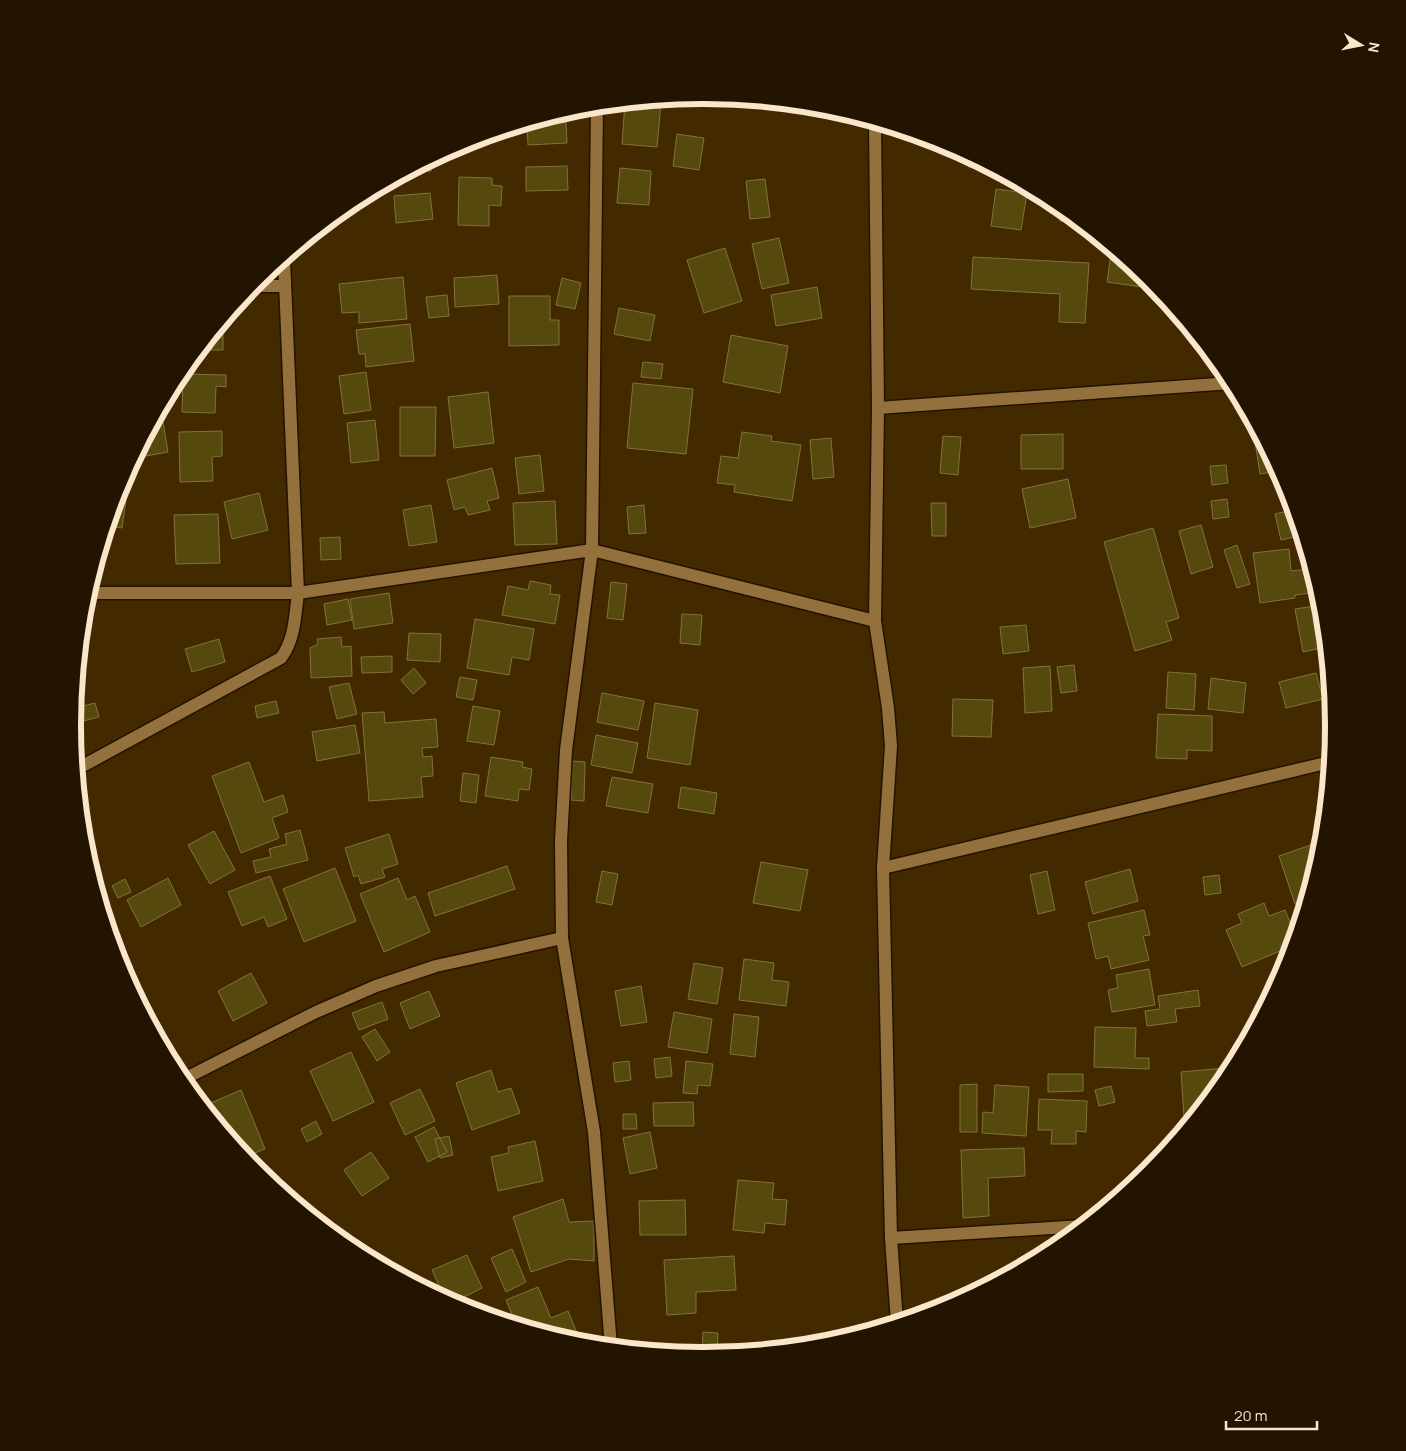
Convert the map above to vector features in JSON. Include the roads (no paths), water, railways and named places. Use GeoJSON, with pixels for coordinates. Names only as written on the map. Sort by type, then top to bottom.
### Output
{"type":"FeatureCollection","features":[{"type":"Feature","properties":{"kind":"street"},"geometry":{"type":"LineString","coordinates":[[597,113],[592,550],[566,750],[561,841],[562,938],[594,1132],[610,1340]]}},
{"type":"Feature","properties":{"kind":"street"},"geometry":{"type":"LineString","coordinates":[[875,128],[878,408],[875,621],[888,708],[891,746],[883,868],[891,1238],[896,1316]]}},
{"type":"Feature","properties":{"kind":"street"},"geometry":{"type":"LineString","coordinates":[[83,766],[281,658],[289,648],[293,635],[298,593],[284,266]]}},
{"type":"Feature","properties":{"kind":"street"},"geometry":{"type":"LineString","coordinates":[[263,286],[285,286]]}},
{"type":"Feature","properties":{"kind":"street"},"geometry":{"type":"LineString","coordinates":[[878,408],[1222,384]]}},
{"type":"Feature","properties":{"kind":"street"},"geometry":{"type":"LineString","coordinates":[[96,593],[298,593],[592,550],[875,621]]}},
{"type":"Feature","properties":{"kind":"street"},"geometry":{"type":"LineString","coordinates":[[883,868],[1323,764]]}},
{"type":"Feature","properties":{"kind":"street"},"geometry":{"type":"LineString","coordinates":[[190,1076],[316,1012],[376,986],[436,966],[562,938]]}},
{"type":"Feature","properties":{"kind":"street"},"geometry":{"type":"LineString","coordinates":[[891,1238],[1070,1227]]}}]}
